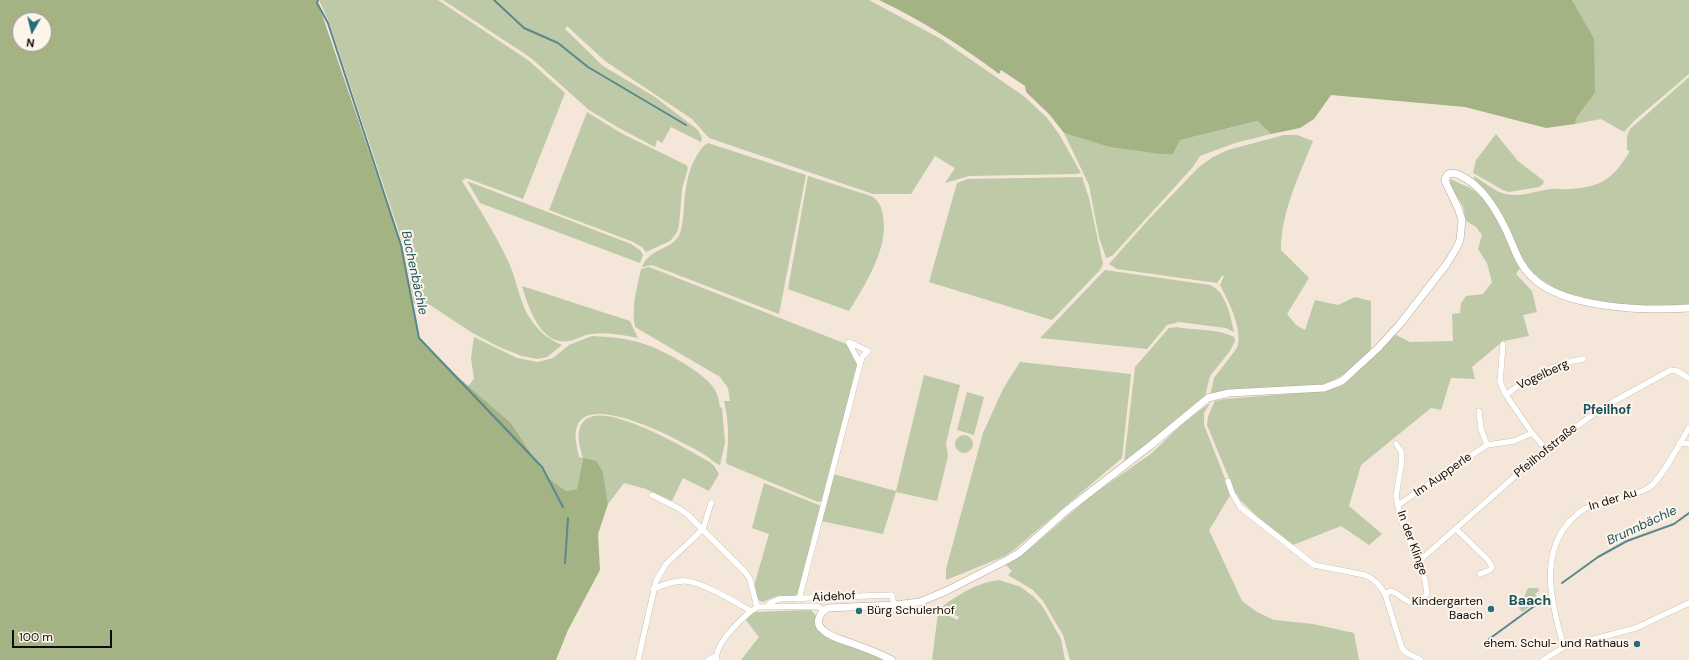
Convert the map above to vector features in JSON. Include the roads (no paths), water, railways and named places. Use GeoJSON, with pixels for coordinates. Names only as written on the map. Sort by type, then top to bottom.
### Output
{"type":"FeatureCollection","features":[{"type":"Feature","properties":{"kind":"street"},"geometry":{"type":"LineString","coordinates":[[892,660],[839,639],[822,630],[818,621],[824,610],[828,608],[894,605],[920,602],[1020,553],[1066,511],[1151,446],[1208,398],[1229,393],[1324,388],[1342,381],[1348,376],[1378,348],[1400,324],[1446,265],[1456,249],[1460,240],[1462,220],[1445,181],[1448,174],[1454,173],[1469,180],[1485,195],[1492,204],[1506,230],[1522,265],[1532,277],[1554,292],[1595,304],[1624,308],[1659,310],[1689,308]]}},
{"type":"Feature","properties":{"kind":"street","name":"Vogelberg"},"geometry":{"type":"LineString","coordinates":[[1503,344],[1500,382],[1506,395],[1532,433],[1546,449]]}},
{"type":"Feature","properties":{"kind":"street","name":"Vogelberg"},"geometry":{"type":"LineString","coordinates":[[1506,395],[1515,387],[1543,372],[1574,360],[1583,359]]}},
{"type":"Feature","properties":{"kind":"street"},"geometry":{"type":"LineString","coordinates":[[798,599],[860,364]]}},
{"type":"Feature","properties":{"kind":"street","name":"Pfeilhofstraße"},"geometry":{"type":"LineString","coordinates":[[1418,562],[1546,449],[1602,408],[1671,370],[1677,371],[1689,378]]}},
{"type":"Feature","properties":{"kind":"street"},"geometry":{"type":"LineString","coordinates":[[1479,411],[1480,429],[1487,445]]}},
{"type":"Feature","properties":{"kind":"street","name":"In der Au"},"geometry":{"type":"LineString","coordinates":[[1564,647],[1556,621],[1551,587],[1552,561],[1560,533],[1575,516],[1586,508],[1649,488],[1658,478],[1689,428]]}},
{"type":"Feature","properties":{"kind":"street","name":"Im Aupperle"},"geometry":{"type":"LineString","coordinates":[[1398,505],[1487,445],[1514,441],[1532,433]]}},
{"type":"Feature","properties":{"kind":"street"},"geometry":{"type":"LineString","coordinates":[[1680,443],[1689,444]]}},
{"type":"Feature","properties":{"kind":"street","name":"In der Klinge"},"geometry":{"type":"LineString","coordinates":[[1385,594],[1391,591],[1408,602],[1414,603],[1423,599],[1427,593],[1428,587],[1404,527],[1398,505],[1396,496],[1402,460],[1400,451],[1396,444]]}},
{"type":"Feature","properties":{"kind":"street"},"geometry":{"type":"LineString","coordinates":[[1228,481],[1240,507],[1314,565],[1365,575],[1380,586],[1385,594],[1402,648],[1410,658],[1421,660]]}},
{"type":"Feature","properties":{"kind":"street"},"geometry":{"type":"LineString","coordinates":[[652,495],[680,509],[703,529],[736,562],[750,579],[757,607]]}},
{"type":"Feature","properties":{"kind":"street"},"geometry":{"type":"LineString","coordinates":[[638,660],[653,589],[661,571],[666,564],[703,529],[711,503]]}},
{"type":"Feature","properties":{"kind":"street"},"geometry":{"type":"LineString","coordinates":[[1456,528],[1488,560],[1492,567],[1490,570],[1480,574]]}},
{"type":"Feature","properties":{"kind":"street"},"geometry":{"type":"LineString","coordinates":[[653,589],[670,583],[685,581],[690,582],[709,589],[751,611]]}},
{"type":"Feature","properties":{"kind":"street","name":"Aidehof"},"geometry":{"type":"LineString","coordinates":[[768,606],[770,603],[779,599],[892,595],[894,605]]}},
{"type":"Feature","properties":{"kind":"street"},"geometry":{"type":"LineString","coordinates":[[1543,660],[1564,647],[1636,628],[1689,603]]}},
{"type":"Feature","properties":{"kind":"street"},"geometry":{"type":"LineString","coordinates":[[708,660],[717,658],[727,636],[751,611],[757,607],[815,606],[824,610]]}},
{"type":"Feature","properties":{"kind":"waterway","name":"Buchenbächle"},"geometry":{"type":"LineString","coordinates":[[318,0],[317,3],[328,23],[401,245],[419,338],[542,467],[563,507]]}},
{"type":"Feature","properties":{"kind":"waterway"},"geometry":{"type":"LineString","coordinates":[[494,0],[524,28],[558,43],[588,67],[686,125]]}},
{"type":"Feature","properties":{"kind":"waterway","name":"Brunnbächle"},"geometry":{"type":"LineString","coordinates":[[1562,583],[1598,557],[1627,541],[1674,524],[1689,513]]}},
{"type":"Feature","properties":{"kind":"waterway","name":"Buchenbächle"},"geometry":{"type":"LineString","coordinates":[[565,563],[568,518]]}},
{"type":"Feature","properties":{"kind":"waterway","name":"Brunnbächle"},"geometry":{"type":"LineString","coordinates":[[1485,642],[1544,599]]}},
{"type":"Feature","properties":{"kind":"place","name":"Kindergarten Baach"},"geometry":{"type":"Point","coordinates":[1491,609]}},
{"type":"Feature","properties":{"kind":"place","name":"Bürg Schulerhof"},"geometry":{"type":"Point","coordinates":[859,611]}},
{"type":"Feature","properties":{"kind":"place","name":"ehem. Schul- und Rathaus"},"geometry":{"type":"Point","coordinates":[1637,644]}},
{"type":"Feature","properties":{"kind":"district","name":"Pfeilhof"},"geometry":{"type":"Point","coordinates":[1607,411]}},
{"type":"Feature","properties":{"kind":"district","name":"Baach"},"geometry":{"type":"Point","coordinates":[1530,601]}}]}
